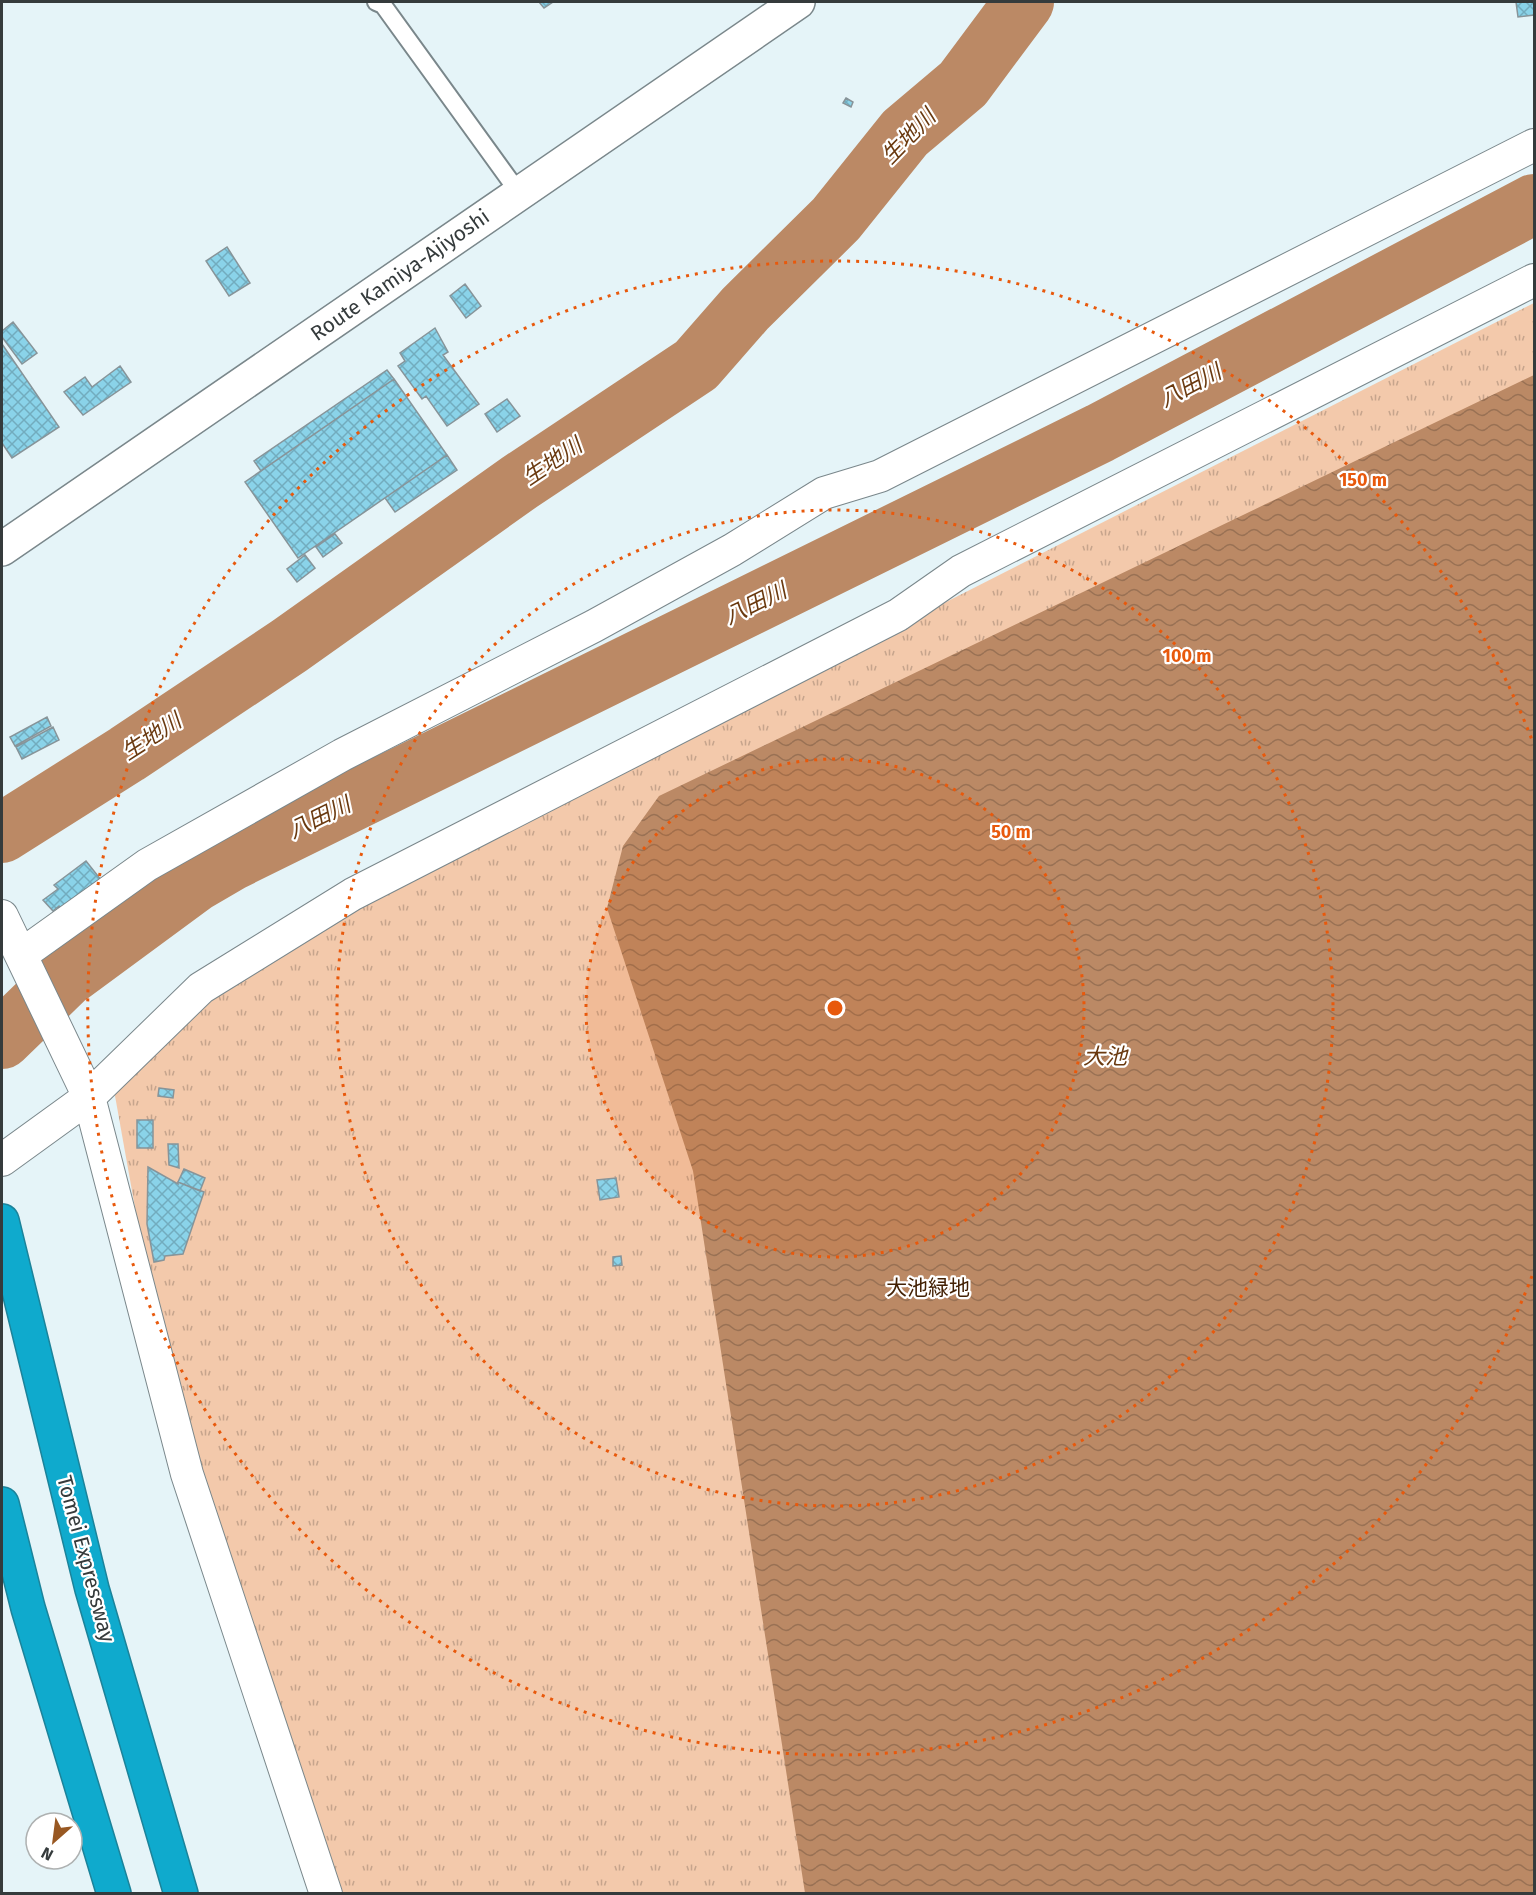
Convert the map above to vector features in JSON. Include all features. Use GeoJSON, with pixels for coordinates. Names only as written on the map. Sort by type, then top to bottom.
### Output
{"type":"FeatureCollection","features":[{"type":"Feature","properties":{"kind":"highway","name":"Tomei Expressway"},"geometry":{"type":"LineString","coordinates":[[2,1221],[92,1589],[181,1893]]}},
{"type":"Feature","properties":{"kind":"highway"},"geometry":{"type":"LineString","coordinates":[[2,1504],[28,1608],[114,1893]]}},
{"type":"Feature","properties":{"kind":"main road","name":"Route Kamiya-Ajiyoshi"},"geometry":{"type":"LineString","coordinates":[[2,549],[798,2]]}},
{"type":"Feature","properties":{"kind":"street"},"geometry":{"type":"LineString","coordinates":[[21,955],[147,866],[342,755],[594,626],[732,550],[824,493],[880,476],[1534,145]]}},
{"type":"Feature","properties":{"kind":"street"},"geometry":{"type":"LineString","coordinates":[[2,1160],[89,1097],[201,988],[353,894],[898,615],[961,571],[1534,280]]}},
{"type":"Feature","properties":{"kind":"street"},"geometry":{"type":"LineString","coordinates":[[2,915],[89,1097],[187,1474],[326,1893]]}},
{"type":"Feature","properties":{"kind":"lane"},"geometry":{"type":"LineString","coordinates":[[376,2],[382,5],[519,193]]}},
{"type":"Feature","properties":{"kind":"green space","name":"大池"},"geometry":{"type":"Polygon","coordinates":[[[1534,303],[1534,1893],[340,1893],[200,1472],[144,1258],[112,1079],[208,995],[358,901],[1534,303]]]}},
{"type":"Feature","properties":{"kind":"water","name":"大池"},"geometry":{"type":"Polygon","coordinates":[[[1534,375],[1534,1893],[805,1893],[693,1171],[607,908],[623,846],[659,796],[1534,375]]]}},
{"type":"Feature","properties":{"kind":"building"},"geometry":{"type":"Polygon","coordinates":[[[539,2],[553,2],[544,8],[539,2]]]}},
{"type":"Feature","properties":{"kind":"building"},"geometry":{"type":"Polygon","coordinates":[[[1516,2],[1534,2],[1534,15],[1518,17],[1516,2]]]}},
{"type":"Feature","properties":{"kind":"building"},"geometry":{"type":"Polygon","coordinates":[[[846,98],[853,102],[851,107],[843,103],[846,98]]]}},
{"type":"Feature","properties":{"kind":"building"},"geometry":{"type":"Polygon","coordinates":[[[227,247],[250,283],[229,296],[206,261],[227,247]]]}},
{"type":"Feature","properties":{"kind":"building"},"geometry":{"type":"Polygon","coordinates":[[[465,284],[481,306],[466,318],[450,296],[465,284]]]}},
{"type":"Feature","properties":{"kind":"building"},"geometry":{"type":"Polygon","coordinates":[[[13,322],[37,353],[22,364],[2,337],[2,331],[13,322]]]}},
{"type":"Feature","properties":{"kind":"building"},"geometry":{"type":"Polygon","coordinates":[[[435,328],[448,352],[443,355],[479,404],[447,426],[426,396],[422,399],[398,366],[405,361],[400,353],[435,328]]]}},
{"type":"Feature","properties":{"kind":"building"},"geometry":{"type":"Polygon","coordinates":[[[2,344],[59,427],[12,458],[2,443],[2,344]]]}},
{"type":"Feature","properties":{"kind":"building"},"geometry":{"type":"Polygon","coordinates":[[[120,366],[131,382],[83,415],[64,392],[85,377],[92,387],[120,366]]]}},
{"type":"Feature","properties":{"kind":"building"},"geometry":{"type":"Polygon","coordinates":[[[387,370],[394,379],[261,471],[254,461],[387,370]]]}},
{"type":"Feature","properties":{"kind":"building"},"geometry":{"type":"Polygon","coordinates":[[[394,379],[447,455],[298,558],[245,482],[394,379]]]}},
{"type":"Feature","properties":{"kind":"building"},"geometry":{"type":"Polygon","coordinates":[[[507,399],[520,416],[497,432],[485,414],[507,399]]]}},
{"type":"Feature","properties":{"kind":"building"},"geometry":{"type":"Polygon","coordinates":[[[447,455],[457,470],[395,512],[385,498],[447,455]]]}},
{"type":"Feature","properties":{"kind":"building"},"geometry":{"type":"Polygon","coordinates":[[[335,534],[342,543],[323,557],[316,547],[335,534]]]}},
{"type":"Feature","properties":{"kind":"building"},"geometry":{"type":"Polygon","coordinates":[[[305,555],[315,568],[297,582],[287,569],[305,555]]]}},
{"type":"Feature","properties":{"kind":"building"},"geometry":{"type":"Polygon","coordinates":[[[47,717],[51,726],[15,746],[10,737],[47,717]]]}},
{"type":"Feature","properties":{"kind":"building"},"geometry":{"type":"Polygon","coordinates":[[[53,727],[59,740],[22,759],[16,747],[53,727]]]}},
{"type":"Feature","properties":{"kind":"building"},"geometry":{"type":"Polygon","coordinates":[[[86,861],[102,881],[63,911],[59,906],[53,911],[43,900],[58,889],[54,885],[86,861]]]}},
{"type":"Feature","properties":{"kind":"building"},"geometry":{"type":"Polygon","coordinates":[[[159,1088],[174,1090],[173,1098],[158,1096],[159,1088]]]}},
{"type":"Feature","properties":{"kind":"building"},"geometry":{"type":"Polygon","coordinates":[[[137,1120],[153,1120],[153,1148],[137,1148],[137,1120]]]}},
{"type":"Feature","properties":{"kind":"building"},"geometry":{"type":"Polygon","coordinates":[[[168,1144],[178,1144],[179,1168],[169,1165],[168,1144]]]}},
{"type":"Feature","properties":{"kind":"building"},"geometry":{"type":"Polygon","coordinates":[[[148,1167],[178,1184],[178,1182],[204,1192],[183,1254],[165,1256],[164,1260],[154,1262],[147,1224],[148,1167]]]}},
{"type":"Feature","properties":{"kind":"building"},"geometry":{"type":"Polygon","coordinates":[[[184,1169],[205,1178],[200,1191],[178,1182],[184,1169]]]}},
{"type":"Feature","properties":{"kind":"building"},"geometry":{"type":"Polygon","coordinates":[[[616,1178],[619,1197],[600,1200],[597,1180],[616,1178]]]}},
{"type":"Feature","properties":{"kind":"building"},"geometry":{"type":"Polygon","coordinates":[[[621,1256],[622,1265],[613,1266],[613,1257],[621,1256]]]}},
{"type":"Feature","properties":{"kind":"waterway","name":"生地川"},"geometry":{"type":"LineString","coordinates":[[2,833],[127,754],[289,646],[520,482],[696,365],[745,309],[836,219],[905,133],[963,84],[1024,2]]}},
{"type":"Feature","properties":{"kind":"waterway","name":"八田川"},"geometry":{"type":"LineString","coordinates":[[2,1039],[66,977],[195,882],[231,861],[1100,433],[1534,204]]}},
{"type":"Feature","properties":{"kind":"park label","name":"大池緑地"},"geometry":{"type":"Point","coordinates":[928,1288]}}]}
